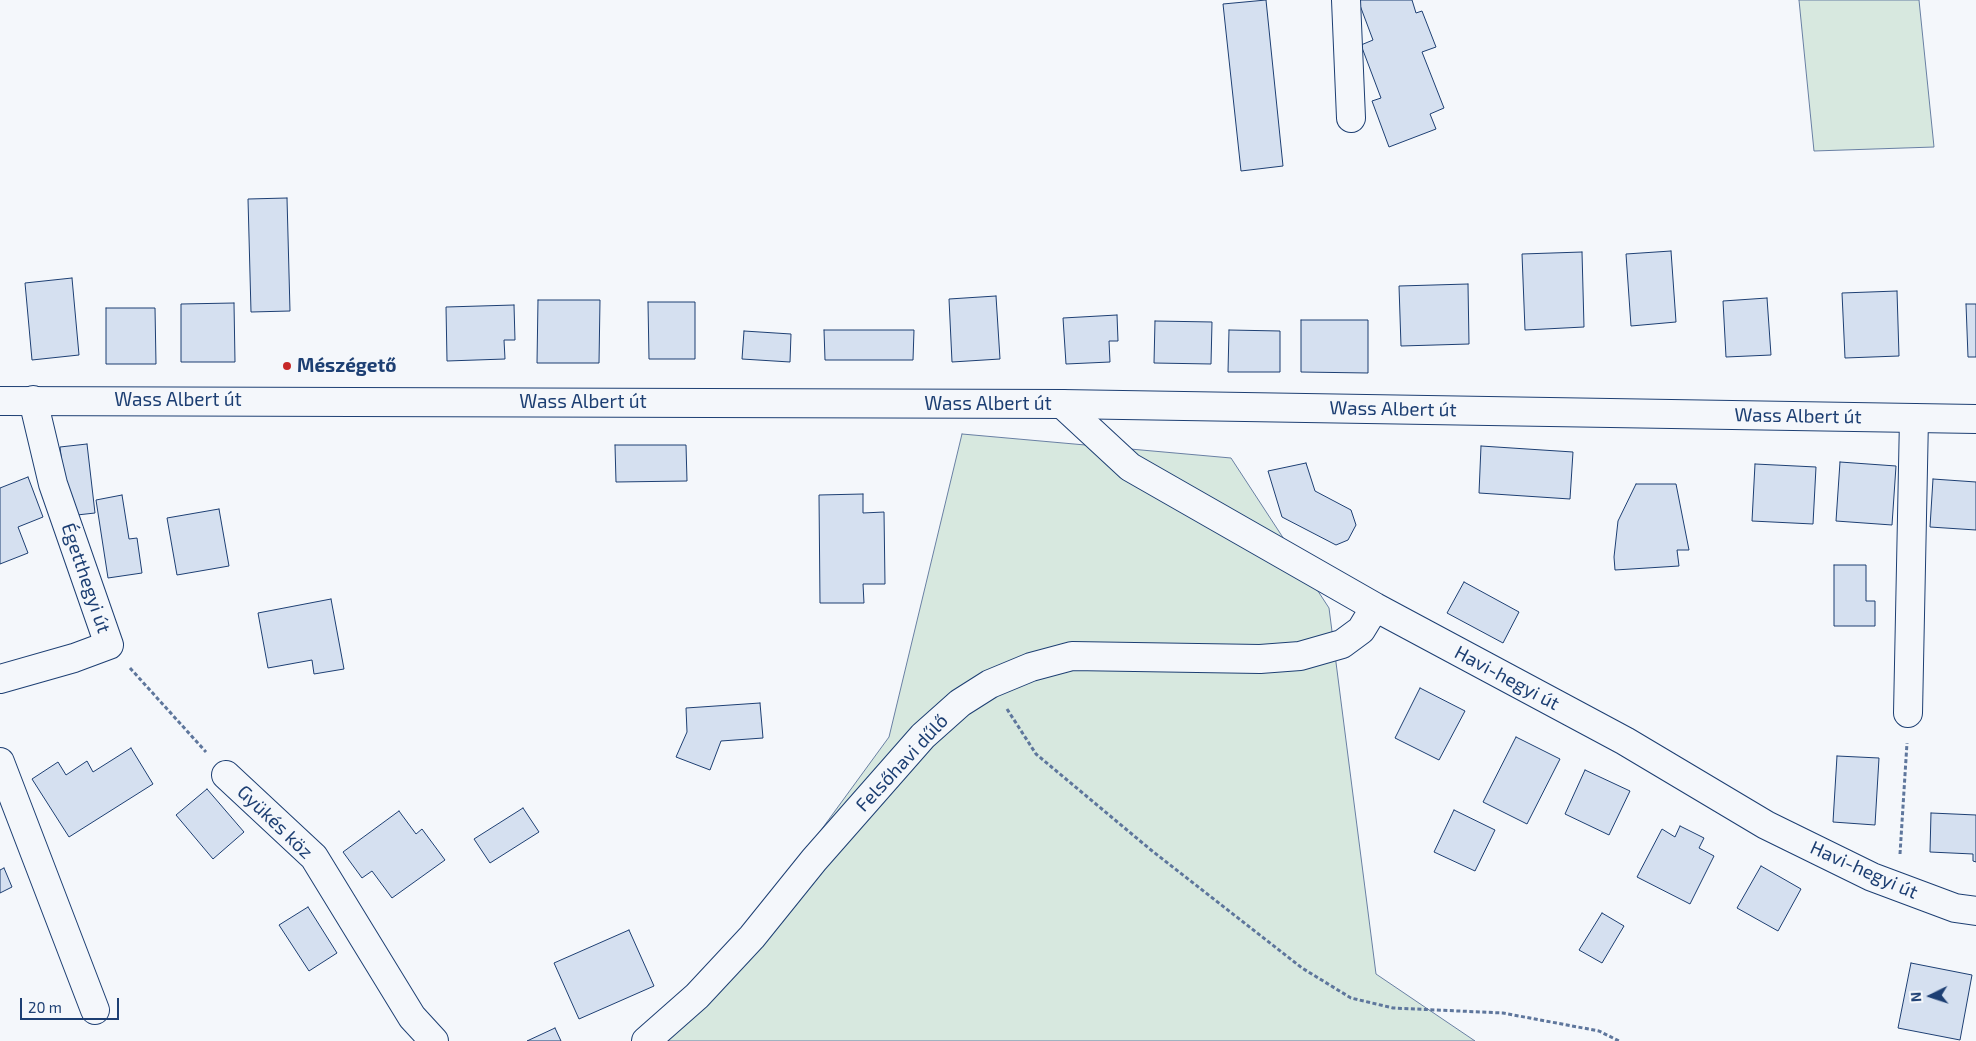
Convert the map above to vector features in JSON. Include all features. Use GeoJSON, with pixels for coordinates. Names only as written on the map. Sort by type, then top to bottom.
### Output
{"type":"FeatureCollection","features":[{"type":"Feature","properties":{"kind":"street"},"geometry":{"type":"LineString","coordinates":[[1346,0],[1351,118]]}},
{"type":"Feature","properties":{"kind":"street","name":"Égetthegyi út"},"geometry":{"type":"LineString","coordinates":[[0,679],[74,658],[109,645],[54,484],[33,400]]}},
{"type":"Feature","properties":{"kind":"street","name":"Wass Albert út"},"geometry":{"type":"LineString","coordinates":[[0,401],[1062,404],[1976,419]]}},
{"type":"Feature","properties":{"kind":"street","name":"Havi-hegyi út"},"geometry":{"type":"LineString","coordinates":[[1062,404],[1130,467],[1375,607],[1625,741],[1766,825],[1872,877],[1955,908],[1976,911]]}},
{"type":"Feature","properties":{"kind":"street"},"geometry":{"type":"LineString","coordinates":[[1908,713],[1914,418]]}},
{"type":"Feature","properties":{"kind":"street","name":"Felsőhavi dűlő"},"geometry":{"type":"LineString","coordinates":[[646,1041],[696,996],[746,944],[826,846],[923,736],[960,703],[990,684],[1031,667],[1072,656],[1260,659],[1300,656],[1342,644],[1362,630],[1375,607]]}},
{"type":"Feature","properties":{"kind":"street"},"geometry":{"type":"LineString","coordinates":[[0,762],[95,1010]]}},
{"type":"Feature","properties":{"kind":"street","name":"Gyükés köz"},"geometry":{"type":"LineString","coordinates":[[226,775],[314,857],[412,1018],[434,1041]]}},
{"type":"Feature","properties":{"kind":"path","name":"Gyükés köz"},"geometry":{"type":"LineString","coordinates":[[109,645],[226,775]]}},
{"type":"Feature","properties":{"kind":"path"},"geometry":{"type":"LineString","coordinates":[[990,684],[1036,754],[1151,850],[1302,968],[1351,998],[1393,1008],[1503,1012],[1599,1031],[1619,1041]]}},
{"type":"Feature","properties":{"kind":"path"},"geometry":{"type":"LineString","coordinates":[[1898,887],[1908,713]]}},
{"type":"Feature","properties":{"kind":"shaded area"},"geometry":{"type":"Polygon","coordinates":[[[1799,0],[1919,0],[1934,147],[1814,151],[1799,0]]]}},
{"type":"Feature","properties":{"kind":"shaded area"},"geometry":{"type":"Polygon","coordinates":[[[962,434],[1231,458],[1329,608],[1376,974],[1475,1041],[667,1041],[889,737],[962,434]]]}},
{"type":"Feature","properties":{"kind":"building"},"geometry":{"type":"Polygon","coordinates":[[[1266,0],[1283,166],[1241,171],[1223,4],[1266,0]]]}},
{"type":"Feature","properties":{"kind":"building"},"geometry":{"type":"Polygon","coordinates":[[[1358,0],[1412,0],[1416,13],[1422,11],[1436,47],[1422,52],[1444,108],[1430,114],[1436,129],[1389,147],[1372,101],[1381,98],[1361,45],[1373,40],[1358,0]]]}},
{"type":"Feature","properties":{"kind":"building"},"geometry":{"type":"Polygon","coordinates":[[[287,198],[290,311],[251,312],[248,199],[287,198]]]}},
{"type":"Feature","properties":{"kind":"building"},"geometry":{"type":"Polygon","coordinates":[[[1671,251],[1676,322],[1631,326],[1626,254],[1671,251]]]}},
{"type":"Feature","properties":{"kind":"building"},"geometry":{"type":"Polygon","coordinates":[[[1582,252],[1584,327],[1525,330],[1522,254],[1582,252]]]}},
{"type":"Feature","properties":{"kind":"building"},"geometry":{"type":"Polygon","coordinates":[[[72,278],[79,355],[32,360],[25,283],[72,278]]]}},
{"type":"Feature","properties":{"kind":"building"},"geometry":{"type":"Polygon","coordinates":[[[1468,284],[1469,344],[1401,346],[1399,286],[1468,284]]]}},
{"type":"Feature","properties":{"kind":"building"},"geometry":{"type":"Polygon","coordinates":[[[1897,291],[1899,356],[1845,358],[1842,293],[1897,291]]]}},
{"type":"Feature","properties":{"kind":"building"},"geometry":{"type":"Polygon","coordinates":[[[996,296],[1000,359],[952,362],[949,299],[996,296]]]}},
{"type":"Feature","properties":{"kind":"building"},"geometry":{"type":"Polygon","coordinates":[[[1767,298],[1771,355],[1726,357],[1723,301],[1767,298]]]}},
{"type":"Feature","properties":{"kind":"building"},"geometry":{"type":"Polygon","coordinates":[[[538,300],[600,300],[599,363],[537,363],[538,300]]]}},
{"type":"Feature","properties":{"kind":"building"},"geometry":{"type":"Polygon","coordinates":[[[648,302],[695,302],[695,359],[649,359],[648,302]]]}},
{"type":"Feature","properties":{"kind":"building"},"geometry":{"type":"Polygon","coordinates":[[[234,303],[235,362],[181,362],[181,304],[234,303]]]}},
{"type":"Feature","properties":{"kind":"building"},"geometry":{"type":"Polygon","coordinates":[[[1966,304],[1976,304],[1976,357],[1968,357],[1966,304]]]}},
{"type":"Feature","properties":{"kind":"building"},"geometry":{"type":"Polygon","coordinates":[[[514,305],[515,340],[504,340],[505,359],[447,361],[446,307],[514,305]]]}},
{"type":"Feature","properties":{"kind":"building"},"geometry":{"type":"Polygon","coordinates":[[[106,308],[155,308],[156,364],[106,364],[106,308]]]}},
{"type":"Feature","properties":{"kind":"building"},"geometry":{"type":"Polygon","coordinates":[[[1117,315],[1118,341],[1109,341],[1110,362],[1066,364],[1063,318],[1117,315]]]}},
{"type":"Feature","properties":{"kind":"building"},"geometry":{"type":"Polygon","coordinates":[[[1301,320],[1368,320],[1368,373],[1301,372],[1301,320]]]}},
{"type":"Feature","properties":{"kind":"building"},"geometry":{"type":"Polygon","coordinates":[[[1155,321],[1212,322],[1211,364],[1154,363],[1155,321]]]}},
{"type":"Feature","properties":{"kind":"building"},"geometry":{"type":"Polygon","coordinates":[[[824,330],[914,330],[913,360],[825,360],[824,330]]]}},
{"type":"Feature","properties":{"kind":"building"},"geometry":{"type":"Polygon","coordinates":[[[1229,330],[1280,331],[1280,372],[1228,372],[1229,330]]]}},
{"type":"Feature","properties":{"kind":"building"},"geometry":{"type":"Polygon","coordinates":[[[744,331],[791,334],[790,362],[742,359],[744,331]]]}},
{"type":"Feature","properties":{"kind":"building"},"geometry":{"type":"Polygon","coordinates":[[[87,444],[95,513],[68,516],[60,447],[87,444]]]}},
{"type":"Feature","properties":{"kind":"building"},"geometry":{"type":"Polygon","coordinates":[[[615,445],[686,445],[687,481],[616,482],[615,445]]]}},
{"type":"Feature","properties":{"kind":"building"},"geometry":{"type":"Polygon","coordinates":[[[1481,446],[1573,452],[1570,499],[1479,493],[1481,446]]]}},
{"type":"Feature","properties":{"kind":"building"},"geometry":{"type":"Polygon","coordinates":[[[1840,462],[1896,466],[1892,525],[1836,521],[1840,462]]]}},
{"type":"Feature","properties":{"kind":"building"},"geometry":{"type":"Polygon","coordinates":[[[1306,463],[1315,491],[1351,510],[1356,525],[1348,540],[1336,545],[1282,517],[1268,471],[1306,463]]]}},
{"type":"Feature","properties":{"kind":"building"},"geometry":{"type":"Polygon","coordinates":[[[1755,464],[1816,467],[1813,524],[1752,521],[1755,464]]]}},
{"type":"Feature","properties":{"kind":"building"},"geometry":{"type":"Polygon","coordinates":[[[28,477],[43,517],[18,527],[28,553],[0,564],[0,488],[28,477]]]}},
{"type":"Feature","properties":{"kind":"building"},"geometry":{"type":"Polygon","coordinates":[[[1933,479],[1976,482],[1976,530],[1930,527],[1933,479]]]}},
{"type":"Feature","properties":{"kind":"building"},"geometry":{"type":"Polygon","coordinates":[[[1636,484],[1676,484],[1689,550],[1677,550],[1679,566],[1615,570],[1614,557],[1618,521],[1636,484]]]}},
{"type":"Feature","properties":{"kind":"building"},"geometry":{"type":"Polygon","coordinates":[[[863,494],[863,513],[884,512],[885,584],[863,584],[864,603],[820,603],[819,495],[863,494]]]}},
{"type":"Feature","properties":{"kind":"building"},"geometry":{"type":"Polygon","coordinates":[[[122,495],[129,539],[137,538],[142,573],[108,578],[96,500],[122,495]]]}},
{"type":"Feature","properties":{"kind":"building"},"geometry":{"type":"Polygon","coordinates":[[[219,509],[229,566],[177,575],[167,518],[219,509]]]}},
{"type":"Feature","properties":{"kind":"building"},"geometry":{"type":"Polygon","coordinates":[[[1834,565],[1866,565],[1866,601],[1875,601],[1875,626],[1834,626],[1834,565]]]}},
{"type":"Feature","properties":{"kind":"building"},"geometry":{"type":"Polygon","coordinates":[[[1464,582],[1519,612],[1503,643],[1447,613],[1464,582]]]}},
{"type":"Feature","properties":{"kind":"building"},"geometry":{"type":"Polygon","coordinates":[[[331,599],[344,669],[314,674],[312,660],[268,668],[258,613],[331,599]]]}},
{"type":"Feature","properties":{"kind":"building"},"geometry":{"type":"Polygon","coordinates":[[[1420,688],[1465,711],[1439,760],[1395,738],[1420,688]]]}},
{"type":"Feature","properties":{"kind":"building"},"geometry":{"type":"Polygon","coordinates":[[[760,703],[763,738],[721,741],[710,770],[676,757],[687,732],[686,708],[760,703]]]}},
{"type":"Feature","properties":{"kind":"building"},"geometry":{"type":"Polygon","coordinates":[[[1516,737],[1560,759],[1527,824],[1483,802],[1516,737]]]}},
{"type":"Feature","properties":{"kind":"building"},"geometry":{"type":"Polygon","coordinates":[[[131,748],[153,784],[69,837],[32,779],[58,762],[66,775],[87,761],[93,772],[131,748]]]}},
{"type":"Feature","properties":{"kind":"building"},"geometry":{"type":"Polygon","coordinates":[[[1837,756],[1879,758],[1875,825],[1833,822],[1837,756]]]}},
{"type":"Feature","properties":{"kind":"building"},"geometry":{"type":"Polygon","coordinates":[[[1585,770],[1630,791],[1609,835],[1565,814],[1585,770]]]}},
{"type":"Feature","properties":{"kind":"building"},"geometry":{"type":"Polygon","coordinates":[[[207,789],[244,832],[213,859],[176,815],[207,789]]]}},
{"type":"Feature","properties":{"kind":"building"},"geometry":{"type":"Polygon","coordinates":[[[523,808],[539,832],[490,863],[474,839],[523,808]]]}},
{"type":"Feature","properties":{"kind":"building"},"geometry":{"type":"Polygon","coordinates":[[[1454,810],[1495,830],[1475,871],[1434,852],[1454,810]]]}},
{"type":"Feature","properties":{"kind":"building"},"geometry":{"type":"Polygon","coordinates":[[[399,811],[416,834],[422,829],[445,860],[392,898],[372,871],[362,878],[343,852],[399,811]]]}},
{"type":"Feature","properties":{"kind":"building"},"geometry":{"type":"Polygon","coordinates":[[[1931,813],[1976,815],[1976,862],[1973,861],[1973,854],[1930,852],[1931,813]]]}},
{"type":"Feature","properties":{"kind":"building"},"geometry":{"type":"Polygon","coordinates":[[[1680,826],[1704,838],[1699,848],[1714,856],[1690,904],[1637,877],[1662,829],[1675,837],[1680,826]]]}},
{"type":"Feature","properties":{"kind":"building"},"geometry":{"type":"Polygon","coordinates":[[[1761,866],[1801,889],[1778,931],[1737,908],[1761,866]]]}},
{"type":"Feature","properties":{"kind":"building"},"geometry":{"type":"Polygon","coordinates":[[[4,868],[12,887],[0,893],[0,870],[4,868]]]}},
{"type":"Feature","properties":{"kind":"building"},"geometry":{"type":"Polygon","coordinates":[[[308,907],[337,953],[309,971],[279,925],[308,907]]]}},
{"type":"Feature","properties":{"kind":"building"},"geometry":{"type":"Polygon","coordinates":[[[1602,913],[1624,926],[1602,963],[1579,950],[1602,913]]]}},
{"type":"Feature","properties":{"kind":"building"},"geometry":{"type":"Polygon","coordinates":[[[629,930],[654,986],[579,1019],[554,963],[629,930]]]}},
{"type":"Feature","properties":{"kind":"building"},"geometry":{"type":"Polygon","coordinates":[[[1911,963],[1972,975],[1960,1040],[1898,1028],[1911,963]]]}},
{"type":"Feature","properties":{"kind":"building"},"geometry":{"type":"Polygon","coordinates":[[[555,1028],[561,1041],[527,1041],[555,1028]]]}},
{"type":"Feature","properties":{"kind":"place","name":"Mészégető"},"geometry":{"type":"Point","coordinates":[287,366]}}]}
